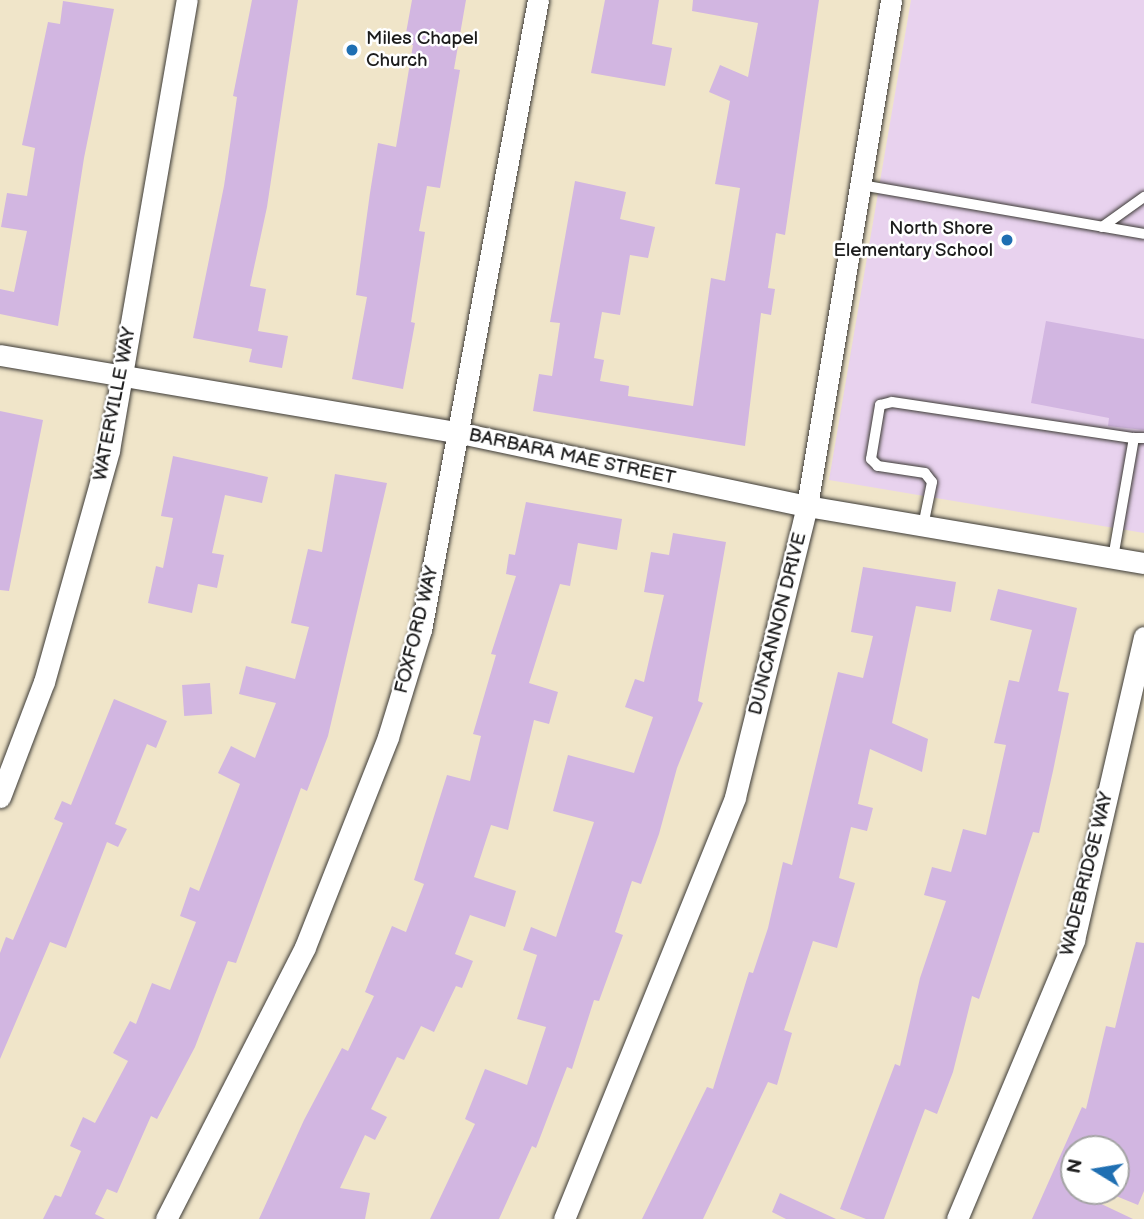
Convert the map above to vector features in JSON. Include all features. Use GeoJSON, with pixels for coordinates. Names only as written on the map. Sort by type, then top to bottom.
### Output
{"type":"FeatureCollection","features":[{"type":"Feature","properties":{"kind":"street","name":"WATERVILLE WAY"},"geometry":{"type":"LineString","coordinates":[[0,797],[44,682],[109,450],[187,0]]}},
{"type":"Feature","properties":{"kind":"street","name":"FOXFORD WAY"},"geometry":{"type":"LineString","coordinates":[[166,1219],[305,947],[351,839],[421,630],[460,433],[538,0]]}},
{"type":"Feature","properties":{"kind":"street","name":"DUNCANNON DRIVE"},"geometry":{"type":"LineString","coordinates":[[564,1219],[735,797],[807,506],[891,0]]}},
{"type":"Feature","properties":{"kind":"street","name":"BARBARA MAE STREET"},"geometry":{"type":"LineString","coordinates":[[0,355],[460,433],[807,506],[1144,563]]}},
{"type":"Feature","properties":{"kind":"street","name":"WADEBRIDGE WAY"},"geometry":{"type":"LineString","coordinates":[[957,1219],[1074,940],[1144,637]]}},
{"type":"Feature","properties":{"kind":"lane"},"geometry":{"type":"LineString","coordinates":[[861,185],[1144,234]]}},
{"type":"Feature","properties":{"kind":"lane"},"geometry":{"type":"LineString","coordinates":[[1102,227],[1144,197]]}},
{"type":"Feature","properties":{"kind":"lane"},"geometry":{"type":"LineString","coordinates":[[923,526],[932,482],[925,473],[878,466],[872,459],[880,405],[891,402],[1139,438],[1113,558]]}},
{"type":"Feature","properties":{"kind":"shaded area","name":"North Shore Elementary School"},"geometry":{"type":"Polygon","coordinates":[[[911,0],[1144,0],[1144,533],[829,480],[911,0]]]}},
{"type":"Feature","properties":{"kind":"building"},"geometry":{"type":"Polygon","coordinates":[[[252,0],[298,0],[267,207],[250,286],[266,289],[258,331],[288,336],[282,368],[249,362],[252,349],[193,338],[224,186],[237,97],[233,96],[252,0]]]}},
{"type":"Feature","properties":{"kind":"building"},"geometry":{"type":"Polygon","coordinates":[[[412,0],[466,0],[454,69],[460,70],[440,188],[427,186],[419,231],[425,232],[411,322],[415,323],[403,389],[352,379],[367,297],[356,295],[370,193],[378,143],[396,147],[413,45],[404,44],[412,0]]]}},
{"type":"Feature","properties":{"kind":"building"},"geometry":{"type":"Polygon","coordinates":[[[605,0],[659,0],[652,44],[672,48],[665,86],[591,73],[605,0]]]}},
{"type":"Feature","properties":{"kind":"building"},"geometry":{"type":"Polygon","coordinates":[[[693,0],[819,0],[785,235],[776,233],[768,288],[775,289],[771,315],[761,313],[745,446],[533,411],[539,374],[552,376],[560,323],[550,322],[575,181],[626,192],[620,219],[655,227],[648,258],[630,255],[620,315],[602,312],[594,358],[604,360],[600,381],[629,386],[628,396],[693,406],[711,278],[725,281],[740,188],[715,184],[730,101],[709,92],[720,65],[748,77],[758,23],[692,11],[693,0]]]}},
{"type":"Feature","properties":{"kind":"building"},"geometry":{"type":"Polygon","coordinates":[[[63,1],[114,9],[84,158],[58,326],[0,314],[0,289],[14,292],[27,231],[1,227],[7,193],[27,196],[35,148],[22,145],[48,22],[60,24],[63,1]]]}},
{"type":"Feature","properties":{"kind":"building"},"geometry":{"type":"Polygon","coordinates":[[[1046,321],[1144,339],[1144,430],[1108,426],[1109,418],[1031,403],[1046,321]]]}},
{"type":"Feature","properties":{"kind":"building"},"geometry":{"type":"Polygon","coordinates":[[[0,411],[43,420],[9,591],[0,590],[0,411]]]}},
{"type":"Feature","properties":{"kind":"building"},"geometry":{"type":"Polygon","coordinates":[[[173,456],[268,477],[262,503],[225,495],[212,553],[224,555],[217,588],[198,584],[192,613],[148,603],[156,566],[163,568],[173,518],[161,516],[173,456]]]}},
{"type":"Feature","properties":{"kind":"building"},"geometry":{"type":"Polygon","coordinates":[[[335,474],[387,483],[328,736],[307,791],[301,788],[236,963],[228,961],[195,1047],[157,1119],[151,1116],[117,1193],[107,1189],[95,1214],[105,1219],[43,1219],[55,1195],[61,1197],[81,1151],[70,1146],[83,1117],[95,1123],[128,1061],[113,1053],[130,1021],[136,1024],[152,983],[170,990],[196,922],[180,916],[190,887],[199,891],[240,784],[218,773],[231,746],[255,758],[276,703],[239,694],[246,666],[295,679],[309,627],[291,623],[308,549],[322,552],[335,474]]]}},
{"type":"Feature","properties":{"kind":"building"},"geometry":{"type":"Polygon","coordinates":[[[526,502],[622,519],[617,550],[578,543],[570,586],[560,584],[529,683],[558,692],[549,724],[534,720],[508,830],[491,825],[474,877],[516,891],[505,927],[470,915],[455,954],[473,961],[462,988],[456,986],[434,1032],[421,1026],[404,1060],[397,1057],[371,1109],[387,1117],[375,1140],[365,1135],[340,1188],[370,1193],[365,1219],[259,1219],[304,1120],[342,1048],[348,1051],[374,996],[365,992],[392,926],[406,932],[424,884],[414,880],[447,775],[470,781],[481,736],[473,734],[496,655],[491,654],[516,576],[506,574],[509,554],[515,555],[526,502]]]}},
{"type":"Feature","properties":{"kind":"building"},"geometry":{"type":"Polygon","coordinates":[[[673,533],[726,542],[698,701],[703,703],[677,768],[659,834],[641,884],[632,881],[615,932],[623,935],[599,1001],[594,1000],[572,1069],[567,1067],[536,1148],[532,1146],[499,1219],[430,1219],[475,1124],[465,1119],[485,1069],[527,1085],[546,1027],[517,1019],[537,955],[523,950],[531,927],[556,937],[594,822],[553,811],[568,755],[634,773],[653,717],[625,707],[635,679],[644,682],[664,595],[644,592],[651,552],[669,555],[673,533]]]}},
{"type":"Feature","properties":{"kind":"building"},"geometry":{"type":"Polygon","coordinates":[[[863,567],[956,582],[951,612],[916,606],[892,723],[928,739],[922,772],[870,749],[858,804],[873,808],[867,831],[851,827],[839,878],[855,883],[837,948],[813,941],[784,1030],[792,1033],[777,1085],[768,1082],[703,1219],[642,1219],[707,1087],[713,1089],[749,972],[753,973],[768,928],[783,862],[792,865],[838,672],[863,678],[873,636],[851,632],[863,567]]]}},
{"type":"Feature","properties":{"kind":"building"},"geometry":{"type":"Polygon","coordinates":[[[998,589],[1077,608],[1058,691],[1069,693],[1053,771],[1039,833],[1033,832],[979,999],[972,996],[953,1072],[937,1114],[925,1109],[884,1219],[866,1219],[840,1209],[895,1064],[900,1066],[920,978],[946,901],[924,895],[932,867],[951,872],[963,829],[986,835],[1006,745],[994,743],[1009,680],[1019,682],[1032,630],[990,620],[998,589]]]}},
{"type":"Feature","properties":{"kind":"building"},"geometry":{"type":"Polygon","coordinates":[[[210,683],[212,714],[184,716],[182,685],[210,683]]]}},
{"type":"Feature","properties":{"kind":"building"},"geometry":{"type":"Polygon","coordinates":[[[114,699],[167,721],[156,748],[147,744],[115,824],[127,829],[118,847],[107,842],[66,948],[50,942],[0,1059],[0,953],[6,937],[13,940],[63,823],[54,819],[62,801],[71,805],[114,699]]]}},
{"type":"Feature","properties":{"kind":"building"},"geometry":{"type":"Polygon","coordinates":[[[1136,942],[1144,943],[1144,1191],[1138,1205],[1130,1202],[1130,1135],[1070,1135],[1082,1107],[1086,1109],[1106,1026],[1115,1028],[1136,942]]]}},
{"type":"Feature","properties":{"kind":"building"},"geometry":{"type":"Polygon","coordinates":[[[1060,1156],[1060,1205],[1104,1205],[1133,1219],[1032,1219],[1060,1156]]]}},
{"type":"Feature","properties":{"kind":"building"},"geometry":{"type":"Polygon","coordinates":[[[780,1193],[836,1219],[786,1219],[772,1212],[780,1193]]]}},
{"type":"Feature","properties":{"kind":"place","name":"Miles Chapel Church"},"geometry":{"type":"Point","coordinates":[352,50]}},
{"type":"Feature","properties":{"kind":"place","name":"North Shore Elementary School"},"geometry":{"type":"Point","coordinates":[1007,240]}}]}
